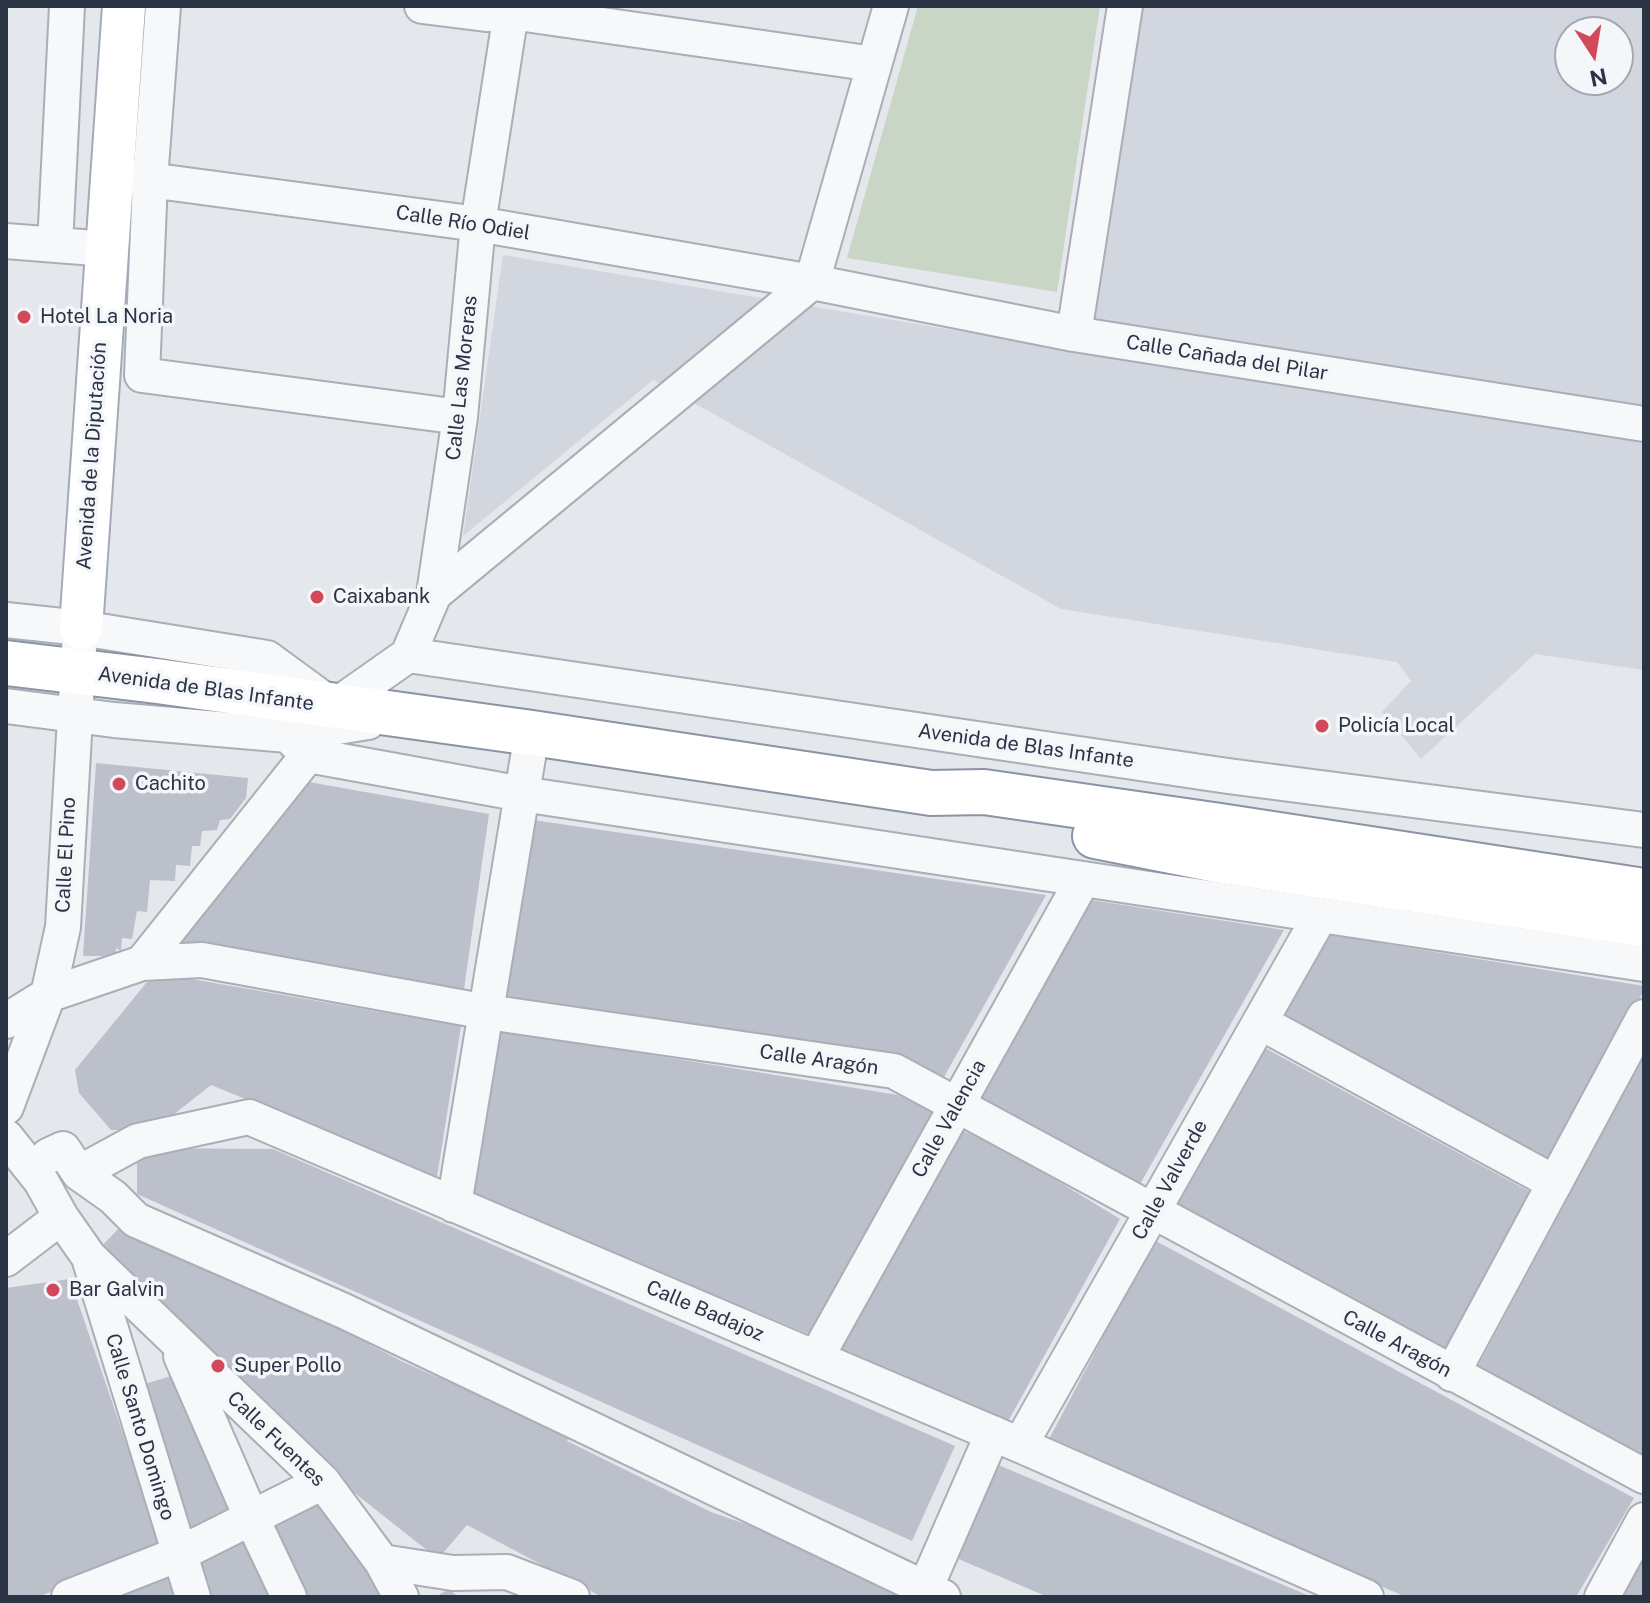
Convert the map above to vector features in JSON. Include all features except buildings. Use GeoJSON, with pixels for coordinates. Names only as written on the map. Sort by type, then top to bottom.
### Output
{"type":"FeatureCollection","features":[{"type":"Feature","properties":{"kind":"highway","name":"Avenida de Blas Infante"},"geometry":{"type":"LineString","coordinates":[[6,663],[532,733],[931,793],[984,792],[1644,891]]}},
{"type":"Feature","properties":{"kind":"highway","name":"Avenida de Blas Infante"},"geometry":{"type":"LineString","coordinates":[[931,793],[980,813],[1216,860],[1644,925]]}},
{"type":"Feature","properties":{"kind":"highway"},"geometry":{"type":"LineString","coordinates":[[1501,903],[1543,894],[1644,908]]}},
{"type":"Feature","properties":{"kind":"main road","name":"Avenida de la Diputación"},"geometry":{"type":"LineString","coordinates":[[81,628],[107,249],[131,177],[124,6]]}},
{"type":"Feature","properties":{"kind":"street"},"geometry":{"type":"LineString","coordinates":[[55,245],[67,6]]}},
{"type":"Feature","properties":{"kind":"street","name":"Avenida de la Diputación"},"geometry":{"type":"LineString","coordinates":[[163,6],[131,177],[142,375],[460,417]]}},
{"type":"Feature","properties":{"kind":"street"},"geometry":{"type":"LineString","coordinates":[[422,6],[486,14],[512,9],[874,64]]}},
{"type":"Feature","properties":{"kind":"street"},"geometry":{"type":"LineString","coordinates":[[434,594],[812,282],[891,6]]}},
{"type":"Feature","properties":{"kind":"street"},"geometry":{"type":"LineString","coordinates":[[1074,334],[1125,6]]}},
{"type":"Feature","properties":{"kind":"street","name":"Calle Las Moreras"},"geometry":{"type":"LineString","coordinates":[[408,655],[434,594],[460,417],[478,224],[512,9]]}},
{"type":"Feature","properties":{"kind":"street","name":"Calle Río Odiel"},"geometry":{"type":"LineString","coordinates":[[131,177],[478,224],[812,282]]}},
{"type":"Feature","properties":{"kind":"street"},"geometry":{"type":"LineString","coordinates":[[6,241],[107,249]]}},
{"type":"Feature","properties":{"kind":"street","name":"Calle Cañada del Pilar"},"geometry":{"type":"LineString","coordinates":[[812,282],[1074,334],[1644,424]]}},
{"type":"Feature","properties":{"kind":"street","name":"Avenida de Blas Infante"},"geometry":{"type":"LineString","coordinates":[[6,620],[81,628],[267,658],[334,707]]}},
{"type":"Feature","properties":{"kind":"street","name":"Avenida de la Diputación"},"geometry":{"type":"LineString","coordinates":[[74,715],[81,628]]}},
{"type":"Feature","properties":{"kind":"street"},"geometry":{"type":"LineString","coordinates":[[334,707],[408,655]]}},
{"type":"Feature","properties":{"kind":"street","name":"Avenida de Blas Infante"},"geometry":{"type":"LineString","coordinates":[[408,655],[1228,776],[1644,830]]}},
{"type":"Feature","properties":{"kind":"street","name":"Avenida de Blas Infante"},"geometry":{"type":"LineString","coordinates":[[6,706],[298,745],[522,794],[1644,964]]}},
{"type":"Feature","properties":{"kind":"street","name":"Calle El Pino"},"geometry":{"type":"LineString","coordinates":[[48,995],[63,927],[74,715]]}},
{"type":"Feature","properties":{"kind":"street","name":"Avenida de Blas Infante"},"geometry":{"type":"LineString","coordinates":[[298,745],[400,717]]}},
{"type":"Feature","properties":{"kind":"street"},"geometry":{"type":"LineString","coordinates":[[454,1205],[532,733]]}},
{"type":"Feature","properties":{"kind":"street"},"geometry":{"type":"LineString","coordinates":[[142,963],[298,745]]}},
{"type":"Feature","properties":{"kind":"street","name":"Calle Valencia"},"geometry":{"type":"LineString","coordinates":[[816,1358],[1083,879]]}},
{"type":"Feature","properties":{"kind":"street","name":"Calle Valverde"},"geometry":{"type":"LineString","coordinates":[[934,1593],[1007,1439],[1152,1212],[1320,916]]}},
{"type":"Feature","properties":{"kind":"street","name":"Calle Aragón"},"geometry":{"type":"LineString","coordinates":[[6,1021],[48,995],[142,963],[202,960],[487,1012],[894,1071],[1644,1476]]}},
{"type":"Feature","properties":{"kind":"street"},"geometry":{"type":"LineString","coordinates":[[6,1107],[48,995]]}},
{"type":"Feature","properties":{"kind":"street"},"geometry":{"type":"LineString","coordinates":[[1452,1374],[1644,1017]]}},
{"type":"Feature","properties":{"kind":"street"},"geometry":{"type":"LineString","coordinates":[[1260,1022],[1555,1183]]}},
{"type":"Feature","properties":{"kind":"street","name":"Calle Badajoz"},"geometry":{"type":"LineString","coordinates":[[79,1173],[138,1141],[249,1117],[1007,1439],[1366,1597]]}},
{"type":"Feature","properties":{"kind":"street"},"geometry":{"type":"LineString","coordinates":[[6,1137],[41,1181],[89,1257]]}},
{"type":"Feature","properties":{"kind":"street"},"geometry":{"type":"LineString","coordinates":[[48,1156],[63,1149],[79,1173],[113,1197],[136,1220],[344,1311],[934,1593]]}},
{"type":"Feature","properties":{"kind":"street"},"geometry":{"type":"LineString","coordinates":[[6,1259],[61,1217]]}},
{"type":"Feature","properties":{"kind":"street","name":"Calle Fuentes"},"geometry":{"type":"LineString","coordinates":[[89,1257],[323,1482],[382,1562],[401,1597]]}},
{"type":"Feature","properties":{"kind":"street","name":"Calle Santo Domingo"},"geometry":{"type":"LineString","coordinates":[[89,1257],[193,1597]]}},
{"type":"Feature","properties":{"kind":"street"},"geometry":{"type":"LineString","coordinates":[[175,1341],[289,1597]]}},
{"type":"Feature","properties":{"kind":"street"},"geometry":{"type":"LineString","coordinates":[[69,1597],[179,1554],[323,1482]]}},
{"type":"Feature","properties":{"kind":"street"},"geometry":{"type":"LineString","coordinates":[[1602,1597],[1644,1520]]}},
{"type":"Feature","properties":{"kind":"street"},"geometry":{"type":"LineString","coordinates":[[382,1562],[465,1585],[507,1572],[561,1595]]}},
{"type":"Feature","properties":{"kind":"shaded area"},"geometry":{"type":"Polygon","coordinates":[[[1137,6],[1644,6],[1644,670],[1535,654],[1421,759],[1382,712],[1411,681],[1397,662],[1061,609],[653,380],[463,536],[503,255],[1079,351],[1137,6]]]}},
{"type":"Feature","properties":{"kind":"green space"},"geometry":{"type":"Polygon","coordinates":[[[918,6],[1100,6],[1057,292],[847,258],[918,6]]]}},
{"type":"Feature","properties":{"kind":"place","name":"Hotel La Noria"},"geometry":{"type":"Point","coordinates":[24,317]}},
{"type":"Feature","properties":{"kind":"place","name":"Caixabank"},"geometry":{"type":"Point","coordinates":[317,597]}},
{"type":"Feature","properties":{"kind":"place","name":"Policía Local"},"geometry":{"type":"Point","coordinates":[1322,726]}},
{"type":"Feature","properties":{"kind":"place","name":"Cachito"},"geometry":{"type":"Point","coordinates":[119,784]}},
{"type":"Feature","properties":{"kind":"place","name":"Bar Galvin"},"geometry":{"type":"Point","coordinates":[53,1290]}},
{"type":"Feature","properties":{"kind":"place","name":"Super Pollo"},"geometry":{"type":"Point","coordinates":[218,1366]}}]}
